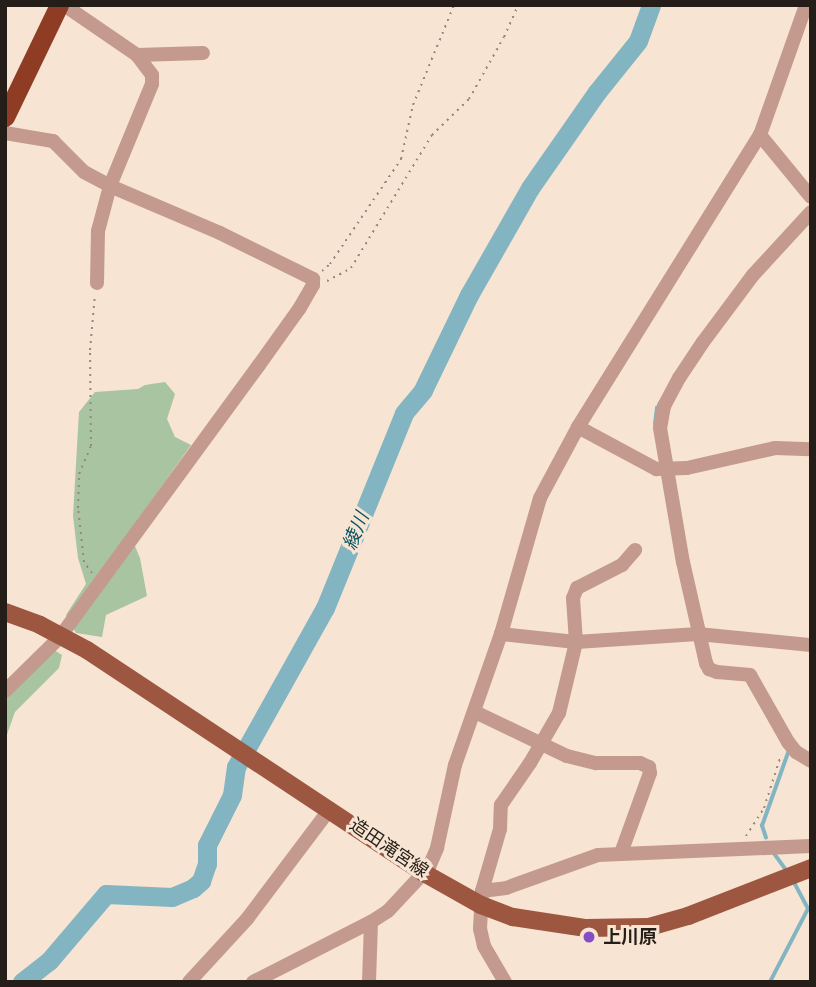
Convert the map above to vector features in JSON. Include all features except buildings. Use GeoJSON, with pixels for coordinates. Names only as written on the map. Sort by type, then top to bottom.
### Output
{"type":"FeatureCollection","features":[{"type":"Feature","properties":{"kind":"highway"},"geometry":{"type":"LineString","coordinates":[[5,117],[59,5]]}},
{"type":"Feature","properties":{"kind":"main road","name":"造田滝宮線"},"geometry":{"type":"LineString","coordinates":[[5,612],[87,650],[425,873],[481,898],[513,918],[547,925],[616,930],[649,927],[688,916],[811,868]]}},
{"type":"Feature","properties":{"kind":"street"},"geometry":{"type":"LineString","coordinates":[[64,5],[137,55],[152,75],[152,84],[110,186],[98,231],[97,283]]}},
{"type":"Feature","properties":{"kind":"street"},"geometry":{"type":"LineString","coordinates":[[253,982],[371,922],[388,911],[425,873],[437,848],[455,765],[500,635],[540,498],[578,427],[760,135],[806,5]]}},
{"type":"Feature","properties":{"kind":"street"},"geometry":{"type":"LineString","coordinates":[[137,55],[203,53]]}},
{"type":"Feature","properties":{"kind":"street"},"geometry":{"type":"LineString","coordinates":[[5,133],[53,141],[84,172],[110,186],[220,233],[313,282],[259,365],[60,636],[5,691]]}},
{"type":"Feature","properties":{"kind":"street"},"geometry":{"type":"LineString","coordinates":[[760,135],[811,197]]}},
{"type":"Feature","properties":{"kind":"street"},"geometry":{"type":"LineString","coordinates":[[811,212],[753,275],[679,378],[664,406],[660,428],[665,470],[698,634],[709,669],[750,675],[788,742],[796,752],[811,761]]}},
{"type":"Feature","properties":{"kind":"street"},"geometry":{"type":"LineString","coordinates":[[578,427],[648,466],[665,470],[687,468],[775,448],[811,449]]}},
{"type":"Feature","properties":{"kind":"street"},"geometry":{"type":"LineString","coordinates":[[505,982],[484,946],[480,929],[481,898],[500,829],[501,805],[559,713],[576,642],[573,598],[577,588],[622,565],[635,550]]}},
{"type":"Feature","properties":{"kind":"street"},"geometry":{"type":"LineString","coordinates":[[500,635],[576,642],[698,634],[811,645]]}},
{"type":"Feature","properties":{"kind":"street"},"geometry":{"type":"LineString","coordinates":[[475,712],[540,745],[596,762],[640,763],[649,766],[650,773],[621,853]]}},
{"type":"Feature","properties":{"kind":"street"},"geometry":{"type":"LineString","coordinates":[[189,982],[247,919],[329,809]]}},
{"type":"Feature","properties":{"kind":"street"},"geometry":{"type":"LineString","coordinates":[[481,898],[598,855],[811,846]]}},
{"type":"Feature","properties":{"kind":"street"},"geometry":{"type":"LineString","coordinates":[[369,982],[371,922]]}},
{"type":"Feature","properties":{"kind":"path"},"geometry":{"type":"LineString","coordinates":[[313,282],[330,264],[401,159],[413,105],[454,5]]}},
{"type":"Feature","properties":{"kind":"path"},"geometry":{"type":"LineString","coordinates":[[313,282],[337,277],[351,268],[432,135],[469,99],[518,5]]}},
{"type":"Feature","properties":{"kind":"path"},"geometry":{"type":"LineString","coordinates":[[97,283],[90,350],[91,446],[79,474],[78,508],[84,562],[99,582]]}},
{"type":"Feature","properties":{"kind":"path"},"geometry":{"type":"LineString","coordinates":[[737,848],[761,815],[788,742]]}},
{"type":"Feature","properties":{"kind":"green space"},"geometry":{"type":"Polygon","coordinates":[[[165,382],[175,394],[167,419],[175,437],[191,445],[129,532],[140,558],[147,596],[106,615],[102,637],[76,633],[66,615],[86,584],[78,558],[73,516],[79,412],[95,392],[138,389],[145,385],[165,382]]]}},
{"type":"Feature","properties":{"kind":"green space"},"geometry":{"type":"Polygon","coordinates":[[[51,648],[62,655],[59,668],[15,712],[5,740],[5,700],[51,648]]]}},
{"type":"Feature","properties":{"kind":"waterway","name":"綾川"},"geometry":{"type":"LineString","coordinates":[[22,982],[49,961],[106,894],[172,897],[193,888],[201,881],[207,864],[207,845],[232,795],[236,767],[325,608],[404,413],[423,390],[469,295],[530,188],[597,92],[638,41],[651,5]]}},
{"type":"Feature","properties":{"kind":"waterway"},"geometry":{"type":"LineString","coordinates":[[655,424],[657,408]]}},
{"type":"Feature","properties":{"kind":"waterway"},"geometry":{"type":"LineString","coordinates":[[766,838],[762,826],[789,750]]}},
{"type":"Feature","properties":{"kind":"waterway"},"geometry":{"type":"LineString","coordinates":[[774,853],[785,868]]}},
{"type":"Feature","properties":{"kind":"waterway"},"geometry":{"type":"LineString","coordinates":[[770,982],[808,909],[795,885]]}},
{"type":"Feature","properties":{"kind":"place","name":"上川原"},"geometry":{"type":"Point","coordinates":[589,937]}}]}
